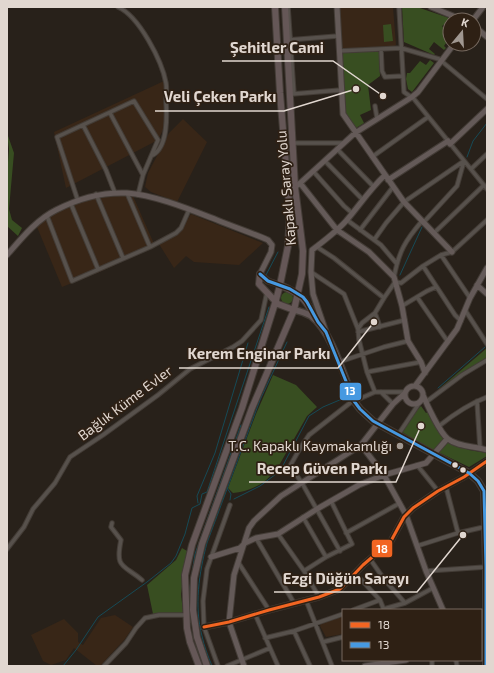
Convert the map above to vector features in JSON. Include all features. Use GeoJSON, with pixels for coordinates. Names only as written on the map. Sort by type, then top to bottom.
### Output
{"type":"FeatureCollection","features":[{"type":"Feature","properties":{"kind":"highway","name":"Kapaklı Saray Yolu"},"geometry":{"type":"LineString","coordinates":[[199,666],[190,642],[186,615],[185,575],[192,545],[242,408],[276,300],[288,246],[290,214],[280,93],[276,7]]}},
{"type":"Feature","properties":{"kind":"highway","name":"Kapaklı Saray Yolu"},"geometry":{"type":"LineString","coordinates":[[207,666],[197,637],[193,610],[194,578],[202,544],[252,408],[294,310],[299,294],[302,274],[303,251],[294,143],[287,7]]}},
{"type":"Feature","properties":{"kind":"highway"},"geometry":{"type":"LineString","coordinates":[[260,274],[259,284],[276,300],[278,304],[294,310]]}},
{"type":"Feature","properties":{"kind":"highway"},"geometry":{"type":"LineString","coordinates":[[280,285],[299,294],[307,302],[318,322]]}},
{"type":"Feature","properties":{"kind":"main road"},"geometry":{"type":"LineString","coordinates":[[294,310],[310,315],[326,332],[354,401],[360,409],[377,424],[469,473],[486,490],[487,567],[484,649],[486,666]]}},
{"type":"Feature","properties":{"kind":"street"},"geometry":{"type":"LineString","coordinates":[[118,7],[136,21],[158,59],[166,83],[167,123],[165,136],[157,152],[152,155]]}},
{"type":"Feature","properties":{"kind":"street"},"geometry":{"type":"LineString","coordinates":[[337,7],[343,114],[404,202],[452,252]]}},
{"type":"Feature","properties":{"kind":"street"},"geometry":{"type":"LineString","coordinates":[[399,7],[404,92],[412,97],[486,187],[434,233]]}},
{"type":"Feature","properties":{"kind":"street"},"geometry":{"type":"LineString","coordinates":[[431,7],[443,12]]}},
{"type":"Feature","properties":{"kind":"street"},"geometry":{"type":"LineString","coordinates":[[289,40],[338,36]]}},
{"type":"Feature","properties":{"kind":"street"},"geometry":{"type":"LineString","coordinates":[[339,51],[401,48],[441,60],[487,99]]}},
{"type":"Feature","properties":{"kind":"street"},"geometry":{"type":"LineString","coordinates":[[381,49],[382,71],[384,77],[402,76]]}},
{"type":"Feature","properties":{"kind":"street"},"geometry":{"type":"LineString","coordinates":[[448,52],[418,92],[355,133],[298,185],[337,230],[369,252],[395,280],[401,283],[423,266],[441,255],[452,252],[487,220]]}},
{"type":"Feature","properties":{"kind":"street"},"geometry":{"type":"LineString","coordinates":[[292,94],[341,90]]}},
{"type":"Feature","properties":{"kind":"street"},"geometry":{"type":"LineString","coordinates":[[78,201],[57,137],[134,101],[158,140],[143,175],[138,195]]}},
{"type":"Feature","properties":{"kind":"street"},"geometry":{"type":"LineString","coordinates":[[375,106],[377,118]]}},
{"type":"Feature","properties":{"kind":"street"},"geometry":{"type":"LineString","coordinates":[[326,332],[313,294],[311,272],[312,250],[337,230],[373,186],[386,177],[449,142],[487,109]]}},
{"type":"Feature","properties":{"kind":"street"},"geometry":{"type":"LineString","coordinates":[[110,113],[143,175]]}},
{"type":"Feature","properties":{"kind":"street"},"geometry":{"type":"LineString","coordinates":[[372,157],[428,117]]}},
{"type":"Feature","properties":{"kind":"street"},"geometry":{"type":"LineString","coordinates":[[83,125],[106,170],[115,193]]}},
{"type":"Feature","properties":{"kind":"street"},"geometry":{"type":"LineString","coordinates":[[294,143],[344,142]]}},
{"type":"Feature","properties":{"kind":"street"},"geometry":{"type":"LineString","coordinates":[[337,149],[373,186]]}},
{"type":"Feature","properties":{"kind":"street"},"geometry":{"type":"LineString","coordinates":[[471,169],[487,154]]}},
{"type":"Feature","properties":{"kind":"street"},"geometry":{"type":"LineString","coordinates":[[324,160],[363,200]]}},
{"type":"Feature","properties":{"kind":"street"},"geometry":{"type":"LineString","coordinates":[[374,240],[404,202],[464,160]]}},
{"type":"Feature","properties":{"kind":"street"},"geometry":{"type":"LineString","coordinates":[[425,373],[421,362],[408,341],[405,320],[395,280],[396,264],[404,243],[457,186],[464,160]]}},
{"type":"Feature","properties":{"kind":"street"},"geometry":{"type":"LineString","coordinates":[[313,171],[352,213]]}},
{"type":"Feature","properties":{"kind":"street"},"geometry":{"type":"LineString","coordinates":[[360,230],[393,187]]}},
{"type":"Feature","properties":{"kind":"street"},"geometry":{"type":"LineString","coordinates":[[7,255],[41,220],[57,209],[96,194],[127,193],[174,204],[268,240],[272,245],[272,250],[260,274],[268,281],[280,285]]}},
{"type":"Feature","properties":{"kind":"street"},"geometry":{"type":"LineString","coordinates":[[127,193],[150,247]]}},
{"type":"Feature","properties":{"kind":"street"},"geometry":{"type":"LineString","coordinates":[[96,194],[122,258]]}},
{"type":"Feature","properties":{"kind":"street"},"geometry":{"type":"LineString","coordinates":[[71,204],[98,269]]}},
{"type":"Feature","properties":{"kind":"street"},"geometry":{"type":"LineString","coordinates":[[47,216],[72,281],[150,247],[176,233],[181,228],[189,210]]}},
{"type":"Feature","properties":{"kind":"street"},"geometry":{"type":"LineString","coordinates":[[346,220],[381,245],[396,264]]}},
{"type":"Feature","properties":{"kind":"street"},"geometry":{"type":"LineString","coordinates":[[317,247],[334,258],[384,298]]}},
{"type":"Feature","properties":{"kind":"street"},"geometry":{"type":"LineString","coordinates":[[441,255],[470,298]]}},
{"type":"Feature","properties":{"kind":"street"},"geometry":{"type":"LineString","coordinates":[[423,266],[455,315],[461,321]]}},
{"type":"Feature","properties":{"kind":"street"},"geometry":{"type":"LineString","coordinates":[[244,666],[229,622],[233,581],[238,562],[254,521],[281,496],[361,445],[392,404],[406,393],[409,388],[415,386],[448,342],[461,321],[470,298],[487,268]]}},
{"type":"Feature","properties":{"kind":"street"},"geometry":{"type":"LineString","coordinates":[[311,272],[344,294],[358,331],[358,340],[367,372],[375,392]]}},
{"type":"Feature","properties":{"kind":"street"},"geometry":{"type":"LineString","coordinates":[[358,331],[362,323],[375,313],[395,280]]}},
{"type":"Feature","properties":{"kind":"street"},"geometry":{"type":"LineString","coordinates":[[477,285],[487,294]]}},
{"type":"Feature","properties":{"kind":"street"},"geometry":{"type":"LineString","coordinates":[[402,306],[436,287]]}},
{"type":"Feature","properties":{"kind":"street","name":"Bağlık Küme Evler"},"geometry":{"type":"LineString","coordinates":[[7,549],[24,527],[33,509],[55,483],[70,457],[92,443],[158,395],[190,368],[242,341],[261,320],[267,292]]}},
{"type":"Feature","properties":{"kind":"street"},"geometry":{"type":"LineString","coordinates":[[417,297],[448,342]]}},
{"type":"Feature","properties":{"kind":"street"},"geometry":{"type":"LineString","coordinates":[[465,310],[486,343]]}},
{"type":"Feature","properties":{"kind":"street"},"geometry":{"type":"LineString","coordinates":[[375,313],[380,327]]}},
{"type":"Feature","properties":{"kind":"street"},"geometry":{"type":"LineString","coordinates":[[358,331],[405,320]]}},
{"type":"Feature","properties":{"kind":"street"},"geometry":{"type":"LineString","coordinates":[[339,362],[384,347],[408,341]]}},
{"type":"Feature","properties":{"kind":"street"},"geometry":{"type":"LineString","coordinates":[[426,402],[462,375],[487,360]]}},
{"type":"Feature","properties":{"kind":"street"},"geometry":{"type":"LineString","coordinates":[[367,372],[421,362]]}},
{"type":"Feature","properties":{"kind":"street"},"geometry":{"type":"LineString","coordinates":[[415,386],[422,390],[426,402],[447,439],[487,450]]}},
{"type":"Feature","properties":{"kind":"street"},"geometry":{"type":"LineString","coordinates":[[340,550],[302,483],[290,466],[309,435],[341,409],[354,401],[375,392],[406,393]]}},
{"type":"Feature","properties":{"kind":"street"},"geometry":{"type":"LineString","coordinates":[[380,392],[392,404]]}},
{"type":"Feature","properties":{"kind":"street"},"geometry":{"type":"LineString","coordinates":[[406,393],[406,398],[409,402],[414,404],[420,402]]}},
{"type":"Feature","properties":{"kind":"street"},"geometry":{"type":"LineString","coordinates":[[398,435],[423,395]]}},
{"type":"Feature","properties":{"kind":"street"},"geometry":{"type":"LineString","coordinates":[[439,426],[458,411],[487,397]]}},
{"type":"Feature","properties":{"kind":"street"},"geometry":{"type":"LineString","coordinates":[[477,401],[480,448]]}},
{"type":"Feature","properties":{"kind":"street"},"geometry":{"type":"LineString","coordinates":[[211,557],[240,548],[256,538],[278,534],[303,517],[359,485],[384,475],[426,463],[447,439]]}},
{"type":"Feature","properties":{"kind":"street"},"geometry":{"type":"LineString","coordinates":[[361,445],[384,475],[406,515],[441,609]]}},
{"type":"Feature","properties":{"kind":"street"},"geometry":{"type":"LineString","coordinates":[[204,627],[229,622],[319,597],[340,589],[355,573],[391,541],[406,515],[417,505],[487,461]]}},
{"type":"Feature","properties":{"kind":"street"},"geometry":{"type":"LineString","coordinates":[[417,465],[438,491]]}},
{"type":"Feature","properties":{"kind":"street"},"geometry":{"type":"LineString","coordinates":[[446,487],[458,533]]}},
{"type":"Feature","properties":{"kind":"street"},"geometry":{"type":"LineString","coordinates":[[304,571],[326,557],[352,544],[331,501]]}},
{"type":"Feature","properties":{"kind":"street"},"geometry":{"type":"LineString","coordinates":[[346,533],[400,503]]}},
{"type":"Feature","properties":{"kind":"street"},"geometry":{"type":"LineString","coordinates":[[218,666],[204,627],[204,593],[207,570],[230,505]]}},
{"type":"Feature","properties":{"kind":"street"},"geometry":{"type":"LineString","coordinates":[[303,517],[326,557]]}},
{"type":"Feature","properties":{"kind":"street"},"geometry":{"type":"LineString","coordinates":[[112,523],[111,527],[121,540],[118,556],[122,565],[142,580]]}},
{"type":"Feature","properties":{"kind":"street"},"geometry":{"type":"LineString","coordinates":[[417,546],[458,533],[486,527]]}},
{"type":"Feature","properties":{"kind":"street"},"geometry":{"type":"LineString","coordinates":[[278,534],[304,571],[319,597]]}},
{"type":"Feature","properties":{"kind":"street"},"geometry":{"type":"LineString","coordinates":[[256,538],[294,603]]}},
{"type":"Feature","properties":{"kind":"street"},"geometry":{"type":"LineString","coordinates":[[370,559],[384,579],[405,603]]}},
{"type":"Feature","properties":{"kind":"street"},"geometry":{"type":"LineString","coordinates":[[238,562],[269,610]]}},
{"type":"Feature","properties":{"kind":"street"},"geometry":{"type":"LineString","coordinates":[[426,571],[487,567]]}},
{"type":"Feature","properties":{"kind":"street"},"geometry":{"type":"LineString","coordinates":[[355,573],[380,600],[384,609]]}},
{"type":"Feature","properties":{"kind":"street"},"geometry":{"type":"LineString","coordinates":[[387,609],[405,603],[433,588]]}},
{"type":"Feature","properties":{"kind":"street"},"geometry":{"type":"LineString","coordinates":[[306,600],[332,666]]}},
{"type":"Feature","properties":{"kind":"street"},"geometry":{"type":"LineString","coordinates":[[356,609],[380,600]]}},
{"type":"Feature","properties":{"kind":"street"},"geometry":{"type":"LineString","coordinates":[[255,614],[278,666]]}},
{"type":"Feature","properties":{"kind":"street"},"geometry":{"type":"LineString","coordinates":[[265,638],[294,631],[342,614]]}},
{"type":"Feature","properties":{"kind":"street"},"geometry":{"type":"LineString","coordinates":[[104,666],[126,643],[145,618],[159,615],[186,615]]}},
{"type":"Feature","properties":{"kind":"street"},"geometry":{"type":"LineString","coordinates":[[294,631],[310,666]]}},
{"type":"Feature","properties":{"kind":"street"},"geometry":{"type":"LineString","coordinates":[[323,642],[342,637]]}},
{"type":"Feature","properties":{"kind":"street"},"geometry":{"type":"LineString","coordinates":[[227,666],[270,648]]}},
{"type":"Feature","properties":{"kind":"street"},"geometry":{"type":"LineString","coordinates":[[365,666],[392,661]]}},
{"type":"Feature","properties":{"kind":"shaded area"},"geometry":{"type":"Polygon","coordinates":[[[339,7],[393,7],[396,45],[344,49],[341,47],[339,7]]]}},
{"type":"Feature","properties":{"kind":"shaded area"},"geometry":{"type":"Polygon","coordinates":[[[164,81],[164,128],[158,140],[66,188],[54,132],[164,81]]]}},
{"type":"Feature","properties":{"kind":"shaded area"},"geometry":{"type":"Polygon","coordinates":[[[183,119],[207,142],[177,202],[151,192],[145,187],[148,173],[169,133],[183,119]]]}},
{"type":"Feature","properties":{"kind":"shaded area"},"geometry":{"type":"Polygon","coordinates":[[[94,196],[133,196],[155,246],[102,271],[62,287],[37,227],[52,214],[94,196]]]}},
{"type":"Feature","properties":{"kind":"shaded area"},"geometry":{"type":"Polygon","coordinates":[[[191,214],[263,243],[239,265],[194,262],[186,256],[174,268],[159,244],[178,234],[191,214]]]}},
{"type":"Feature","properties":{"kind":"shaded area"},"geometry":{"type":"Polygon","coordinates":[[[115,615],[133,627],[125,639],[100,666],[97,666],[74,648],[66,660],[51,665],[43,661],[31,635],[64,619],[78,633],[78,642],[83,645],[101,618],[115,615]]]}},
{"type":"Feature","properties":{"kind":"shaded area"},"geometry":{"type":"Polygon","coordinates":[[[342,616],[342,634],[326,637],[320,626],[321,624],[342,616]]]}},
{"type":"Feature","properties":{"kind":"green space"},"geometry":{"type":"Polygon","coordinates":[[[402,7],[417,7],[442,16],[442,48],[434,42],[429,49],[435,54],[434,55],[404,42],[402,7]]]}},
{"type":"Feature","properties":{"kind":"green space"},"geometry":{"type":"Polygon","coordinates":[[[391,24],[393,41],[384,42],[383,25],[391,24]]]}},
{"type":"Feature","properties":{"kind":"green space"},"geometry":{"type":"Polygon","coordinates":[[[379,52],[380,76],[368,85],[371,110],[360,115],[364,123],[356,128],[345,113],[342,53],[379,52]]]}},
{"type":"Feature","properties":{"kind":"green space"},"geometry":{"type":"Polygon","coordinates":[[[430,60],[434,63],[412,92],[408,89],[406,79],[407,73],[410,73],[420,61],[426,65],[430,60]]]}},
{"type":"Feature","properties":{"kind":"green space"},"geometry":{"type":"Polygon","coordinates":[[[7,133],[14,153],[9,209],[12,220],[22,228],[18,236],[7,226],[7,175],[9,149],[7,133]]]}},
{"type":"Feature","properties":{"kind":"green space"},"geometry":{"type":"Polygon","coordinates":[[[285,292],[289,292],[293,298],[289,304],[285,304],[281,300],[281,296],[285,292]]]}},
{"type":"Feature","properties":{"kind":"green space"},"geometry":{"type":"Polygon","coordinates":[[[487,348],[487,357],[440,390],[439,389],[487,348]]]}},
{"type":"Feature","properties":{"kind":"green space"},"geometry":{"type":"Polygon","coordinates":[[[273,375],[296,385],[317,407],[307,416],[277,469],[276,468],[268,478],[258,486],[245,491],[233,493],[228,488],[256,414],[273,375]]]}},
{"type":"Feature","properties":{"kind":"green space"},"geometry":{"type":"Polygon","coordinates":[[[421,406],[426,413],[429,411],[445,440],[434,451],[402,432],[414,413],[421,406]]]}},
{"type":"Feature","properties":{"kind":"green space"},"geometry":{"type":"Polygon","coordinates":[[[447,442],[469,450],[487,453],[487,456],[469,467],[438,452],[447,442]]]}},
{"type":"Feature","properties":{"kind":"green space"},"geometry":{"type":"Polygon","coordinates":[[[182,548],[187,551],[181,594],[183,612],[180,614],[153,614],[147,585],[176,560],[182,548]]]}},
{"type":"Feature","properties":{"kind":"waterway"},"geometry":{"type":"LineString","coordinates":[[467,157],[473,141],[487,123]]}},
{"type":"Feature","properties":{"kind":"waterway"},"geometry":{"type":"LineString","coordinates":[[400,275],[422,227]]}},
{"type":"Feature","properties":{"kind":"waterway"},"geometry":{"type":"LineString","coordinates":[[266,275],[278,252]]}},
{"type":"Feature","properties":{"kind":"waterway"},"geometry":{"type":"LineString","coordinates":[[63,666],[76,650],[98,617],[147,582],[171,563],[176,556],[185,534],[192,508],[200,504],[202,494],[207,492],[269,307]]}},
{"type":"Feature","properties":{"kind":"waterway"},"geometry":{"type":"LineString","coordinates":[[212,666],[203,640],[198,613],[198,590],[204,554],[260,400],[287,342]]}},
{"type":"Feature","properties":{"kind":"waterway"},"geometry":{"type":"LineString","coordinates":[[198,503],[197,496],[215,453],[248,343]]}},
{"type":"Feature","properties":{"kind":"waterway"},"geometry":{"type":"LineString","coordinates":[[438,388],[485,347]]}},
{"type":"Feature","properties":{"kind":"waterway"},"geometry":{"type":"LineString","coordinates":[[234,499],[260,486],[280,471],[309,416],[323,407],[342,399]]}},
{"type":"Feature","properties":{"kind":"waterway"},"geometry":{"type":"LineString","coordinates":[[190,619],[190,587],[195,554],[241,425]]}},
{"type":"Feature","properties":{"kind":"waterway"},"geometry":{"type":"LineString","coordinates":[[227,488],[231,494],[230,500]]}},
{"type":"Feature","properties":{"kind":"transit line","name":"13"},"geometry":{"type":"LineString","coordinates":[[260,274],[268,281],[290,289],[303,297],[307,302],[318,322],[326,332],[354,401],[360,409],[373,421],[469,473],[478,481],[484,491],[486,666]]}},
{"type":"Feature","properties":{"kind":"transit line","name":"18"},"geometry":{"type":"LineString","coordinates":[[204,627],[229,622],[319,597],[340,589],[363,565],[391,541],[404,517],[413,508],[487,461]]}},
{"type":"Feature","properties":{"kind":"place","name":"Veli Çeken Parkı"},"geometry":{"type":"Point","coordinates":[356,89]}},
{"type":"Feature","properties":{"kind":"place","name":"Şehitler Cami"},"geometry":{"type":"Point","coordinates":[383,96]}},
{"type":"Feature","properties":{"kind":"place","name":"Kerem Enginar Parkı"},"geometry":{"type":"Point","coordinates":[374,322]}},
{"type":"Feature","properties":{"kind":"place","name":"Recep Güven Parkı"},"geometry":{"type":"Point","coordinates":[421,426]}},
{"type":"Feature","properties":{"kind":"place","name":"T.C. Kapaklı Kaymakamlığı"},"geometry":{"type":"Point","coordinates":[400,446]}},
{"type":"Feature","properties":{"kind":"place","name":"Ezgi Düğün Sarayı"},"geometry":{"type":"Point","coordinates":[463,535]}}]}
